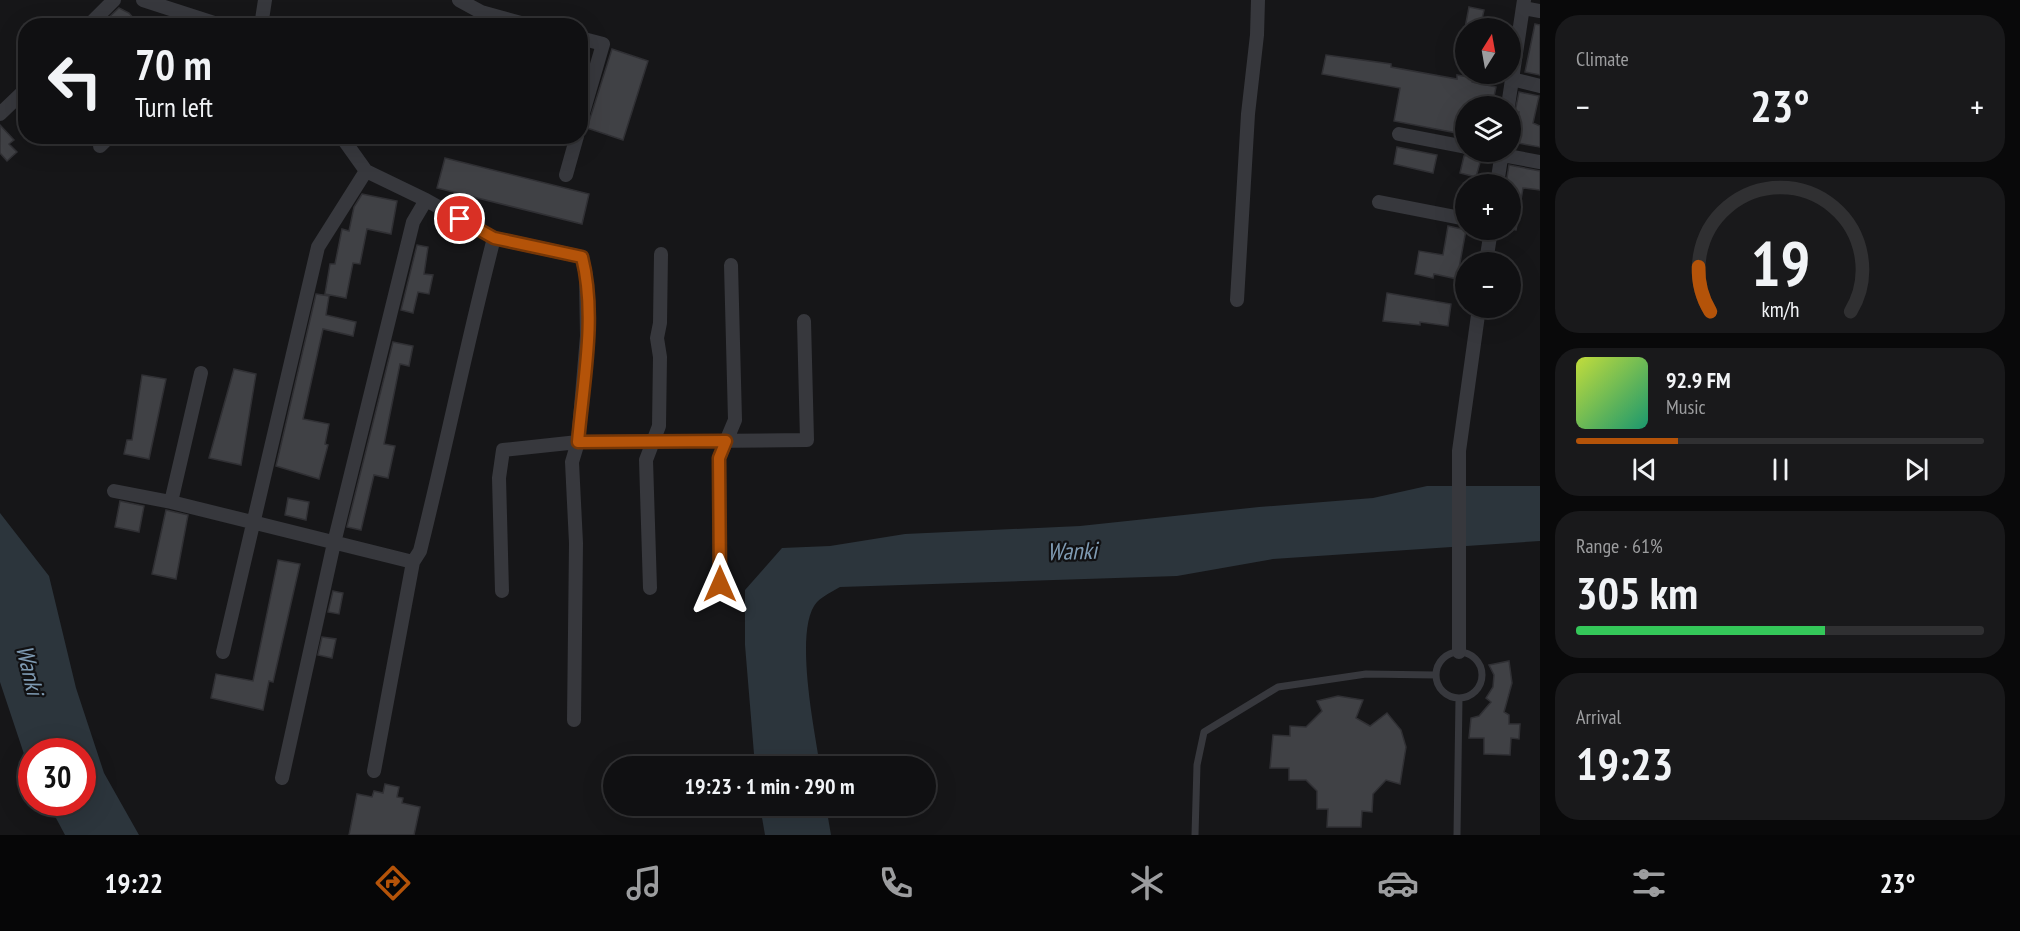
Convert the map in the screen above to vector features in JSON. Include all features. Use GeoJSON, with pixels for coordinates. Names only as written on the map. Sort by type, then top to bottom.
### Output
{"type":"FeatureCollection","features":[{"type":"Feature","properties":{"kind":"street"},"geometry":{"type":"LineString","coordinates":[[96,18],[114,0]]}},
{"type":"Feature","properties":{"kind":"street"},"geometry":{"type":"LineString","coordinates":[[143,0],[198,18]]}},
{"type":"Feature","properties":{"kind":"street"},"geometry":{"type":"LineString","coordinates":[[262,18],[265,0]]}},
{"type":"Feature","properties":{"kind":"street"},"geometry":{"type":"LineString","coordinates":[[459,0],[481,12],[503,18]]}},
{"type":"Feature","properties":{"kind":"street"},"geometry":{"type":"LineString","coordinates":[[1238,300],[1248,114],[1257,35],[1258,0]]}},
{"type":"Feature","properties":{"kind":"street"},"geometry":{"type":"LineString","coordinates":[[1523,4],[1540,11]]}},
{"type":"Feature","properties":{"kind":"street"},"geometry":{"type":"LineString","coordinates":[[588,40],[603,44],[588,96]]}},
{"type":"Feature","properties":{"kind":"street"},"geometry":{"type":"LineString","coordinates":[[1521,81],[1540,86]]}},
{"type":"Feature","properties":{"kind":"street"},"geometry":{"type":"LineString","coordinates":[[0,114],[18,97]]}},
{"type":"Feature","properties":{"kind":"street"},"geometry":{"type":"LineString","coordinates":[[1399,134],[1455,145]]}},
{"type":"Feature","properties":{"kind":"street"},"geometry":{"type":"LineString","coordinates":[[347,144],[366,171],[426,200],[494,238],[582,257],[586,276],[587,336],[578,442],[572,462],[576,543],[574,720]]}},
{"type":"Feature","properties":{"kind":"street"},"geometry":{"type":"LineString","coordinates":[[566,175],[575,144]]}},
{"type":"Feature","properties":{"kind":"street"},"geometry":{"type":"LineString","coordinates":[[1521,158],[1540,162]]}},
{"type":"Feature","properties":{"kind":"street"},"geometry":{"type":"LineString","coordinates":[[223,652],[318,247],[366,171]]}},
{"type":"Feature","properties":{"kind":"street"},"geometry":{"type":"LineString","coordinates":[[282,778],[334,543],[413,222],[426,200]]}},
{"type":"Feature","properties":{"kind":"street"},"geometry":{"type":"LineString","coordinates":[[1379,202],[1455,217]]}},
{"type":"Feature","properties":{"kind":"street"},"geometry":{"type":"LineString","coordinates":[[374,771],[413,562],[420,551],[450,431],[471,325],[494,238]]}},
{"type":"Feature","properties":{"kind":"street"},"geometry":{"type":"LineString","coordinates":[[650,588],[646,460],[658,426],[660,357],[657,338],[660,323],[661,254]]}},
{"type":"Feature","properties":{"kind":"street"},"geometry":{"type":"LineString","coordinates":[[720,584],[719,458],[735,420],[731,265]]}},
{"type":"Feature","properties":{"kind":"street"},"geometry":{"type":"LineString","coordinates":[[1459,652],[1459,451],[1478,318]]}},
{"type":"Feature","properties":{"kind":"street"},"geometry":{"type":"LineString","coordinates":[[502,591],[499,478],[503,450],[578,442],[807,440],[804,321]]}},
{"type":"Feature","properties":{"kind":"street"},"geometry":{"type":"LineString","coordinates":[[171,502],[201,373]]}},
{"type":"Feature","properties":{"kind":"street"},"geometry":{"type":"LineString","coordinates":[[114,491],[171,502],[413,562]]}},
{"type":"Feature","properties":{"kind":"lane"},"geometry":{"type":"LineString","coordinates":[[1459,652],[1476,659],[1482,675],[1475,691],[1459,698],[1443,691],[1436,675],[1443,659],[1459,652]]}},
{"type":"Feature","properties":{"kind":"lane"},"geometry":{"type":"LineString","coordinates":[[1196,835],[1197,765],[1204,732],[1278,687],[1366,674],[1436,675]]}},
{"type":"Feature","properties":{"kind":"lane"},"geometry":{"type":"LineString","coordinates":[[1457,835],[1459,698]]}},
{"type":"Feature","properties":{"kind":"water","name":"Wanki"},"geometry":{"type":"Polygon","coordinates":[[[1427,486],[1540,486],[1540,541],[1273,559],[1177,576],[840,587],[817,602],[810,615],[807,634],[808,681],[818,756],[754,756],[745,645],[745,590],[782,548],[830,546],[905,534],[1080,526],[1259,507],[1373,498],[1427,486]]]}},
{"type":"Feature","properties":{"kind":"water","name":"Wanki"},"geometry":{"type":"Polygon","coordinates":[[[0,513],[49,576],[76,688],[92,738],[19,738],[0,682],[0,513]]]}},
{"type":"Feature","properties":{"kind":"water"},"geometry":{"type":"Polygon","coordinates":[[[96,749],[104,773],[139,835],[65,835],[55,816],[96,816],[96,749]]]}},
{"type":"Feature","properties":{"kind":"water"},"geometry":{"type":"Polygon","coordinates":[[[762,816],[828,816],[831,835],[765,835],[762,816]]]}},
{"type":"Feature","properties":{"kind":"building"},"geometry":{"type":"Polygon","coordinates":[[[1469,7],[1484,10],[1482,18],[1467,18],[1469,7]]]}},
{"type":"Feature","properties":{"kind":"building"},"geometry":{"type":"Polygon","coordinates":[[[119,8],[133,18],[108,18],[119,8]]]}},
{"type":"Feature","properties":{"kind":"building"},"geometry":{"type":"Polygon","coordinates":[[[1535,24],[1540,25],[1540,75],[1525,72],[1535,24]]]}},
{"type":"Feature","properties":{"kind":"building"},"geometry":{"type":"Polygon","coordinates":[[[612,49],[648,61],[623,140],[588,128],[612,49]]]}},
{"type":"Feature","properties":{"kind":"building"},"geometry":{"type":"Polygon","coordinates":[[[1326,55],[1391,64],[1391,67],[1455,79],[1455,84],[1482,84],[1496,87],[1494,96],[1455,96],[1455,133],[1394,121],[1400,88],[1322,74],[1326,55]]]}},
{"type":"Feature","properties":{"kind":"building"},"geometry":{"type":"Polygon","coordinates":[[[1519,92],[1539,96],[1533,123],[1540,126],[1540,147],[1521,144],[1521,96],[1518,96],[1519,92]]]}},
{"type":"Feature","properties":{"kind":"building"},"geometry":{"type":"Polygon","coordinates":[[[0,125],[14,140],[9,144],[17,152],[7,161],[0,153],[0,125]]]}},
{"type":"Feature","properties":{"kind":"building"},"geometry":{"type":"Polygon","coordinates":[[[1397,147],[1437,155],[1433,173],[1394,164],[1397,147]]]}},
{"type":"Feature","properties":{"kind":"building"},"geometry":{"type":"Polygon","coordinates":[[[445,158],[589,194],[582,224],[437,188],[445,158]]]}},
{"type":"Feature","properties":{"kind":"building"},"geometry":{"type":"Polygon","coordinates":[[[1463,162],[1480,162],[1477,174],[1460,173],[1463,162]]]}},
{"type":"Feature","properties":{"kind":"building"},"geometry":{"type":"Polygon","coordinates":[[[1509,165],[1540,171],[1540,190],[1523,188],[1521,200],[1521,174],[1508,174],[1509,165]]]}},
{"type":"Feature","properties":{"kind":"building"},"geometry":{"type":"Polygon","coordinates":[[[362,194],[397,201],[391,234],[367,229],[360,264],[353,263],[346,298],[325,294],[330,264],[335,264],[342,229],[349,231],[354,207],[362,194]]]}},
{"type":"Feature","properties":{"kind":"building"},"geometry":{"type":"Polygon","coordinates":[[[1448,226],[1455,228],[1455,240],[1464,240],[1462,252],[1455,252],[1455,279],[1434,274],[1433,278],[1415,274],[1419,251],[1443,255],[1448,226]]]}},
{"type":"Feature","properties":{"kind":"building"},"geometry":{"type":"Polygon","coordinates":[[[417,245],[428,247],[424,274],[433,275],[429,294],[418,292],[413,313],[401,310],[417,245]]]}},
{"type":"Feature","properties":{"kind":"building"},"geometry":{"type":"Polygon","coordinates":[[[1387,293],[1451,304],[1448,326],[1420,322],[1420,325],[1383,321],[1387,293]]]}},
{"type":"Feature","properties":{"kind":"building"},"geometry":{"type":"Polygon","coordinates":[[[316,294],[329,296],[326,315],[356,322],[353,336],[323,329],[303,419],[329,424],[325,444],[328,445],[319,479],[276,466],[316,294]]]}},
{"type":"Feature","properties":{"kind":"building"},"geometry":{"type":"Polygon","coordinates":[[[393,342],[413,346],[409,366],[400,364],[384,444],[395,446],[388,478],[374,475],[361,530],[347,527],[393,342]]]}},
{"type":"Feature","properties":{"kind":"building"},"geometry":{"type":"Polygon","coordinates":[[[234,369],[256,374],[241,465],[209,458],[234,369]]]}},
{"type":"Feature","properties":{"kind":"building"},"geometry":{"type":"Polygon","coordinates":[[[142,375],[166,379],[149,459],[124,454],[127,440],[132,440],[142,375]]]}},
{"type":"Feature","properties":{"kind":"building"},"geometry":{"type":"Polygon","coordinates":[[[288,498],[309,502],[306,520],[285,515],[288,498]]]}},
{"type":"Feature","properties":{"kind":"building"},"geometry":{"type":"Polygon","coordinates":[[[120,501],[144,506],[139,532],[115,527],[120,501]]]}},
{"type":"Feature","properties":{"kind":"building"},"geometry":{"type":"Polygon","coordinates":[[[166,510],[188,515],[176,579],[152,574],[166,510]]]}},
{"type":"Feature","properties":{"kind":"building"},"geometry":{"type":"Polygon","coordinates":[[[278,560],[300,564],[273,682],[269,681],[263,710],[211,698],[216,674],[253,681],[278,560]]]}},
{"type":"Feature","properties":{"kind":"building"},"geometry":{"type":"Polygon","coordinates":[[[333,591],[343,593],[339,614],[328,612],[333,591]]]}},
{"type":"Feature","properties":{"kind":"building"},"geometry":{"type":"Polygon","coordinates":[[[322,637],[336,639],[332,658],[318,655],[322,637]]]}},
{"type":"Feature","properties":{"kind":"building"},"geometry":{"type":"Polygon","coordinates":[[[1509,661],[1512,683],[1504,712],[1509,715],[1509,724],[1520,724],[1519,739],[1511,738],[1510,755],[1484,754],[1484,738],[1469,738],[1471,718],[1479,716],[1491,702],[1486,698],[1493,687],[1494,675],[1489,665],[1509,661]]]}},
{"type":"Feature","properties":{"kind":"building"},"geometry":{"type":"Polygon","coordinates":[[[1338,696],[1363,700],[1356,718],[1370,726],[1387,713],[1401,730],[1406,747],[1400,784],[1386,780],[1373,794],[1372,812],[1362,811],[1361,827],[1327,827],[1328,809],[1317,809],[1317,791],[1306,780],[1289,780],[1289,768],[1270,768],[1273,735],[1290,736],[1290,726],[1306,727],[1322,711],[1317,701],[1338,696]]]}},
{"type":"Feature","properties":{"kind":"building"},"geometry":{"type":"Polygon","coordinates":[[[385,784],[399,787],[397,797],[403,798],[402,803],[420,807],[414,835],[349,835],[357,794],[372,797],[374,791],[383,793],[385,784]]]}},
{"type":"Feature","properties":{"kind":"route"},"geometry":{"type":"LineString","coordinates":[[460,219],[494,238],[582,257],[586,276],[587,336],[578,442],[726,441],[719,458],[720,584]]}}]}
